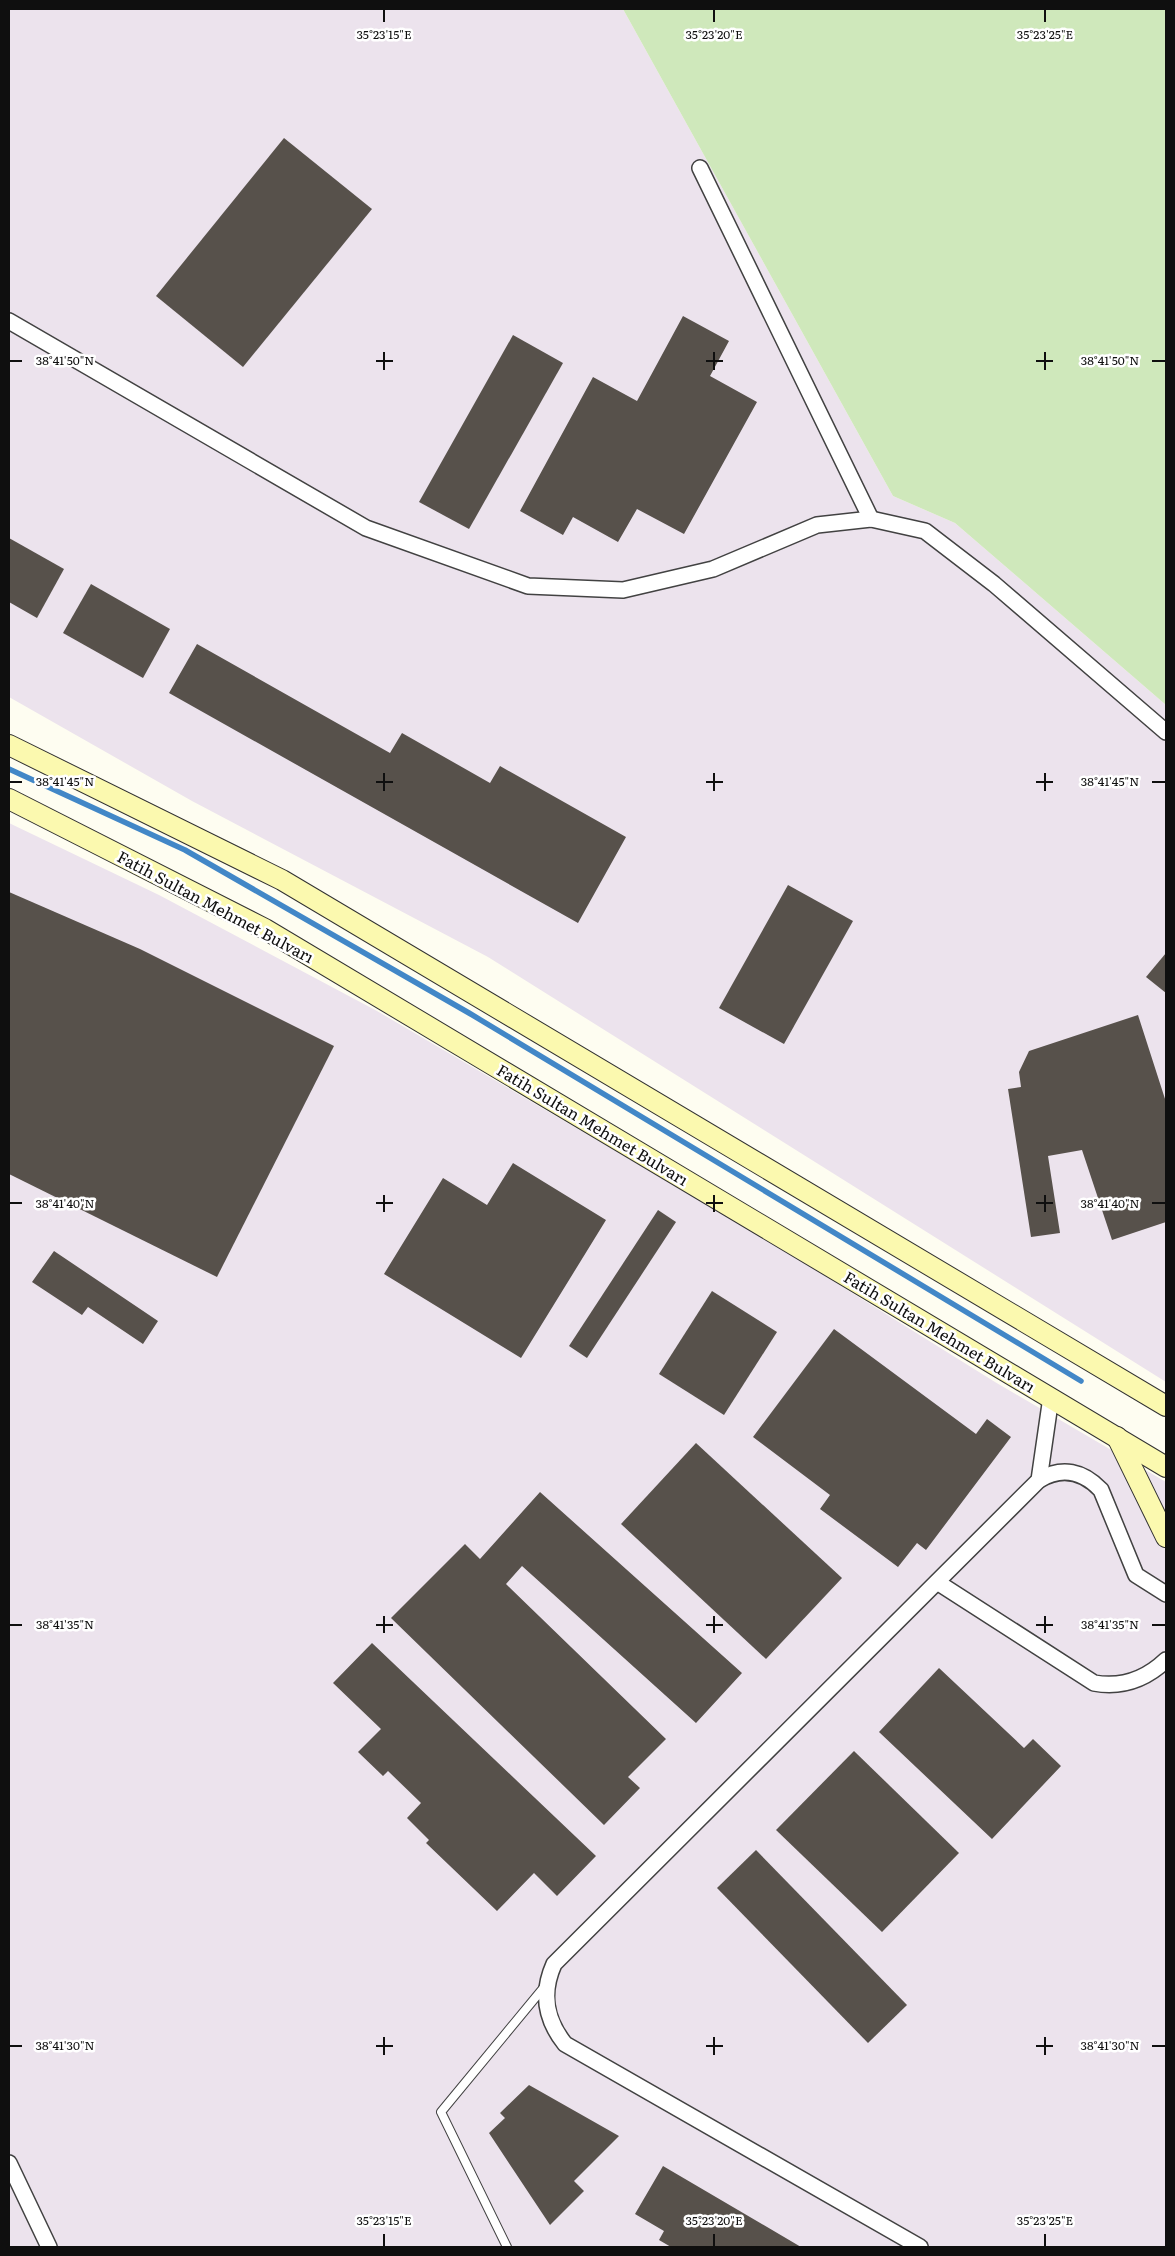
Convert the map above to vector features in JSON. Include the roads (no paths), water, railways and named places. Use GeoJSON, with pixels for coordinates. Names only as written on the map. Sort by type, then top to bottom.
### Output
{"type":"FeatureCollection","features":[{"type":"Feature","properties":{"kind":"main road"},"geometry":{"type":"LineString","coordinates":[[9,745],[282,880],[1166,1406]]}},
{"type":"Feature","properties":{"kind":"main road","name":"Fatih Sultan Mehmet Bulvarı"},"geometry":{"type":"LineString","coordinates":[[9,800],[265,929],[1166,1467]]}},
{"type":"Feature","properties":{"kind":"main road"},"geometry":{"type":"LineString","coordinates":[[1117,1437],[1166,1537]]}},
{"type":"Feature","properties":{"kind":"street"},"geometry":{"type":"LineString","coordinates":[[700,168],[871,520]]}},
{"type":"Feature","properties":{"kind":"street"},"geometry":{"type":"LineString","coordinates":[[9,320],[366,528],[528,586],[623,590],[713,569],[817,525],[871,520],[925,531],[994,584],[1166,732]]}},
{"type":"Feature","properties":{"kind":"street"},"geometry":{"type":"LineString","coordinates":[[1039,1480],[1051,1397]]}},
{"type":"Feature","properties":{"kind":"street"},"geometry":{"type":"LineString","coordinates":[[920,2247],[564,2044],[548,2016],[545,1995],[554,1964],[1039,1480],[1058,1472],[1068,1471],[1087,1477],[1095,1482],[1101,1490],[1136,1575],[1166,1594]]}},
{"type":"Feature","properties":{"kind":"street"},"geometry":{"type":"LineString","coordinates":[[937,1582],[1094,1683],[1105,1685],[1125,1683],[1151,1673],[1166,1660]]}},
{"type":"Feature","properties":{"kind":"street"},"geometry":{"type":"LineString","coordinates":[[9,2163],[49,2247]]}},
{"type":"Feature","properties":{"kind":"lane"},"geometry":{"type":"LineString","coordinates":[[507,2247],[441,2112],[547,1984]]}},
{"type":"Feature","properties":{"kind":"waterway"},"geometry":{"type":"LineString","coordinates":[[9,769],[185,850],[469,1013],[1081,1381]]}}]}
